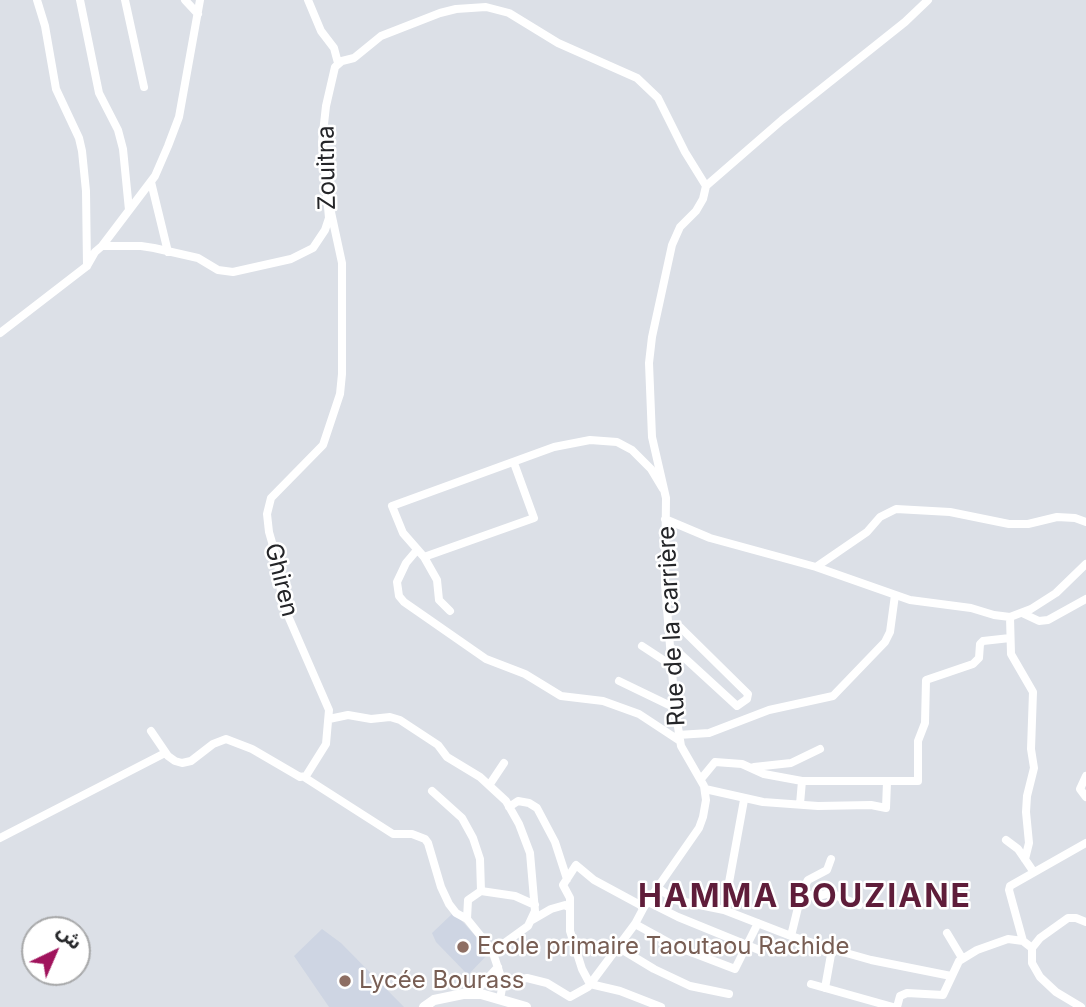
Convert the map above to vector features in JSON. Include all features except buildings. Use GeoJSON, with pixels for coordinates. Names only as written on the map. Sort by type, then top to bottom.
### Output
{"type":"FeatureCollection","features":[{"type":"Feature","properties":{"kind":"main road"},"geometry":{"type":"LineString","coordinates":[[424,1007],[446,996],[473,994],[526,1007]]}},
{"type":"Feature","properties":{"kind":"street"},"geometry":{"type":"LineString","coordinates":[[38,0],[56,89],[79,138],[82,151],[87,200],[87,267]]}},
{"type":"Feature","properties":{"kind":"street"},"geometry":{"type":"LineString","coordinates":[[80,0],[99,93],[118,130],[123,149],[129,210]]}},
{"type":"Feature","properties":{"kind":"street"},"geometry":{"type":"LineString","coordinates":[[125,0],[144,87]]}},
{"type":"Feature","properties":{"kind":"street"},"geometry":{"type":"LineString","coordinates":[[185,0],[198,14]]}},
{"type":"Feature","properties":{"kind":"street"},"geometry":{"type":"LineString","coordinates":[[0,333],[87,267],[95,252],[151,182],[179,117],[200,0]]}},
{"type":"Feature","properties":{"kind":"street"},"geometry":{"type":"LineString","coordinates":[[308,0],[321,30],[334,48],[338,63],[354,58],[381,36],[440,13],[472,6],[498,9],[520,19],[558,43],[629,73],[649,88],[666,113],[706,186],[928,0]]}},
{"type":"Feature","properties":{"kind":"street","name":"Zouitna"},"geometry":{"type":"LineString","coordinates":[[102,246],[141,246],[203,259],[224,272],[291,259],[306,253],[319,241],[325,230],[330,209],[322,142],[326,107],[338,63]]}},
{"type":"Feature","properties":{"kind":"street"},"geometry":{"type":"LineString","coordinates":[[151,182],[168,252]]}},
{"type":"Feature","properties":{"kind":"street","name":"Rue de la carrière"},"geometry":{"type":"LineString","coordinates":[[590,984],[635,924],[699,828],[706,800],[701,779],[679,738],[665,584],[665,486],[652,437],[649,373],[652,337],[676,234],[696,212],[703,200],[706,186]]}},
{"type":"Feature","properties":{"kind":"street","name":"Ghiren"},"geometry":{"type":"LineString","coordinates":[[329,719],[330,710],[282,602],[280,575],[267,514],[271,498],[323,445],[340,394],[342,263],[330,209]]}},
{"type":"Feature","properties":{"kind":"street"},"geometry":{"type":"LineString","coordinates":[[450,611],[439,600],[437,580],[424,557],[403,533],[392,506],[577,441],[602,439],[617,442],[641,457],[658,480],[666,499]]}},
{"type":"Feature","properties":{"kind":"street"},"geometry":{"type":"LineString","coordinates":[[424,557],[534,518],[514,463]]}},
{"type":"Feature","properties":{"kind":"street"},"geometry":{"type":"LineString","coordinates":[[816,567],[867,532],[886,513],[896,509],[950,512],[1018,524],[1057,517],[1086,522]]}},
{"type":"Feature","properties":{"kind":"street"},"geometry":{"type":"LineString","coordinates":[[665,519],[710,538],[816,567],[895,595],[925,603],[971,608],[1010,617],[1056,593],[1086,564]]}},
{"type":"Feature","properties":{"kind":"street"},"geometry":{"type":"LineString","coordinates":[[417,550],[406,563],[397,582],[399,596],[404,602],[486,659],[525,674],[561,696],[603,701],[639,714],[679,738],[709,733],[769,710],[833,696],[885,642],[890,632],[895,595]]}},
{"type":"Feature","properties":{"kind":"street"},"geometry":{"type":"LineString","coordinates":[[1022,613],[1039,621],[1048,620],[1086,599]]}},
{"type":"Feature","properties":{"kind":"street"},"geometry":{"type":"LineString","coordinates":[[1010,617],[1011,654],[1033,692],[1031,749],[1034,768],[1027,796],[1029,843],[1025,859]]}},
{"type":"Feature","properties":{"kind":"street"},"geometry":{"type":"LineString","coordinates":[[669,625],[680,627],[748,694],[747,699],[737,706],[671,648]]}},
{"type":"Feature","properties":{"kind":"street"},"geometry":{"type":"LineString","coordinates":[[754,767],[764,774],[802,781],[918,781],[916,759],[919,733],[925,723],[926,680],[973,664],[979,658],[983,640],[1010,638]]}},
{"type":"Feature","properties":{"kind":"street"},"geometry":{"type":"LineString","coordinates":[[642,646],[671,665]]}},
{"type":"Feature","properties":{"kind":"street"},"geometry":{"type":"LineString","coordinates":[[619,681],[675,708]]}},
{"type":"Feature","properties":{"kind":"street"},"geometry":{"type":"LineString","coordinates":[[304,778],[326,744],[329,719],[348,715],[400,720],[438,745],[447,757],[490,784],[509,807],[530,853],[535,905],[533,920]]}},
{"type":"Feature","properties":{"kind":"street"},"geometry":{"type":"LineString","coordinates":[[151,731],[175,761],[191,761],[213,744],[226,739],[252,749],[393,834],[412,834],[425,839],[429,843],[440,887],[449,904],[456,914],[467,919],[492,952],[498,967],[500,999]]}},
{"type":"Feature","properties":{"kind":"street"},"geometry":{"type":"LineString","coordinates":[[701,779],[719,761],[754,767],[791,763],[820,749]]}},
{"type":"Feature","properties":{"kind":"street"},"geometry":{"type":"LineString","coordinates":[[0,838],[166,753]]}},
{"type":"Feature","properties":{"kind":"street"},"geometry":{"type":"LineString","coordinates":[[490,784],[504,763]]}},
{"type":"Feature","properties":{"kind":"street"},"geometry":{"type":"LineString","coordinates":[[1086,776],[1080,789],[1086,797]]}},
{"type":"Feature","properties":{"kind":"street"},"geometry":{"type":"LineString","coordinates":[[800,804],[802,781]]}},
{"type":"Feature","properties":{"kind":"street"},"geometry":{"type":"LineString","coordinates":[[705,789],[744,800],[871,805],[887,808],[887,782]]}},
{"type":"Feature","properties":{"kind":"street"},"geometry":{"type":"LineString","coordinates":[[432,791],[455,810],[469,829],[480,859],[481,891]]}},
{"type":"Feature","properties":{"kind":"street"},"geometry":{"type":"LineString","coordinates":[[724,910],[744,800]]}},
{"type":"Feature","properties":{"kind":"street"},"geometry":{"type":"LineString","coordinates":[[509,807],[519,801],[537,808],[555,842],[567,879]]}},
{"type":"Feature","properties":{"kind":"street"},"geometry":{"type":"LineString","coordinates":[[1006,840],[1033,871]]}},
{"type":"Feature","properties":{"kind":"street"},"geometry":{"type":"LineString","coordinates":[[1023,941],[1010,886],[1086,843]]}},
{"type":"Feature","properties":{"kind":"street"},"geometry":{"type":"LineString","coordinates":[[791,936],[802,891],[808,880],[827,870],[831,859]]}},
{"type":"Feature","properties":{"kind":"street"},"geometry":{"type":"LineString","coordinates":[[590,984],[582,969],[570,931],[570,898],[564,885],[576,865],[594,880],[759,950]]}},
{"type":"Feature","properties":{"kind":"street"},"geometry":{"type":"LineString","coordinates":[[658,888],[675,900],[724,910],[832,949],[951,976]]}},
{"type":"Feature","properties":{"kind":"street"},"geometry":{"type":"LineString","coordinates":[[467,919],[468,900],[481,891],[505,894],[535,905]]}},
{"type":"Feature","properties":{"kind":"street"},"geometry":{"type":"LineString","coordinates":[[802,891],[814,897],[830,893],[859,905]]}},
{"type":"Feature","properties":{"kind":"street"},"geometry":{"type":"LineString","coordinates":[[492,952],[551,909],[565,905],[568,907]]}},
{"type":"Feature","properties":{"kind":"street"},"geometry":{"type":"LineString","coordinates":[[1081,1007],[1056,992],[1040,977],[1032,963],[1032,948],[1040,938],[1068,918],[1086,922]]}},
{"type":"Feature","properties":{"kind":"street"},"geometry":{"type":"LineString","coordinates":[[635,924],[675,946],[735,970],[758,923]]}},
{"type":"Feature","properties":{"kind":"street"},"geometry":{"type":"LineString","coordinates":[[947,933],[962,958]]}},
{"type":"Feature","properties":{"kind":"street"},"geometry":{"type":"LineString","coordinates":[[811,984],[895,1007],[900,996],[907,993],[943,995],[954,967],[962,958],[1008,939],[1023,941],[1032,948]]}},
{"type":"Feature","properties":{"kind":"street"},"geometry":{"type":"LineString","coordinates":[[617,946],[654,969],[690,986],[729,994]]}},
{"type":"Feature","properties":{"kind":"street"},"geometry":{"type":"LineString","coordinates":[[825,988],[832,949]]}},
{"type":"Feature","properties":{"kind":"street"},"geometry":{"type":"LineString","coordinates":[[473,994],[498,967]]}},
{"type":"Feature","properties":{"kind":"street"},"geometry":{"type":"LineString","coordinates":[[488,996],[500,981],[527,978],[547,983],[570,997],[590,984],[620,991],[661,1007]]}},
{"type":"Feature","properties":{"kind":"shaded area","name":"Ecole primaire Taoutaou Rachide"},"geometry":{"type":"Polygon","coordinates":[[[452,914],[459,918],[490,952],[468,975],[436,942],[432,933],[452,914]]]}},
{"type":"Feature","properties":{"kind":"shaded area","name":"Lycée Bourass"},"geometry":{"type":"Polygon","coordinates":[[[322,929],[341,943],[404,1007],[329,1007],[294,956],[322,929]]]}},
{"type":"Feature","properties":{"kind":"place","name":"Ecole primaire Taoutaou Rachide"},"geometry":{"type":"Point","coordinates":[463,947]}},
{"type":"Feature","properties":{"kind":"place","name":"Lycée Bourass"},"geometry":{"type":"Point","coordinates":[345,981]}},
{"type":"Feature","properties":{"kind":"district","name":"HAMMA BOUZIANE"},"geometry":{"type":"Point","coordinates":[805,897]}}]}
